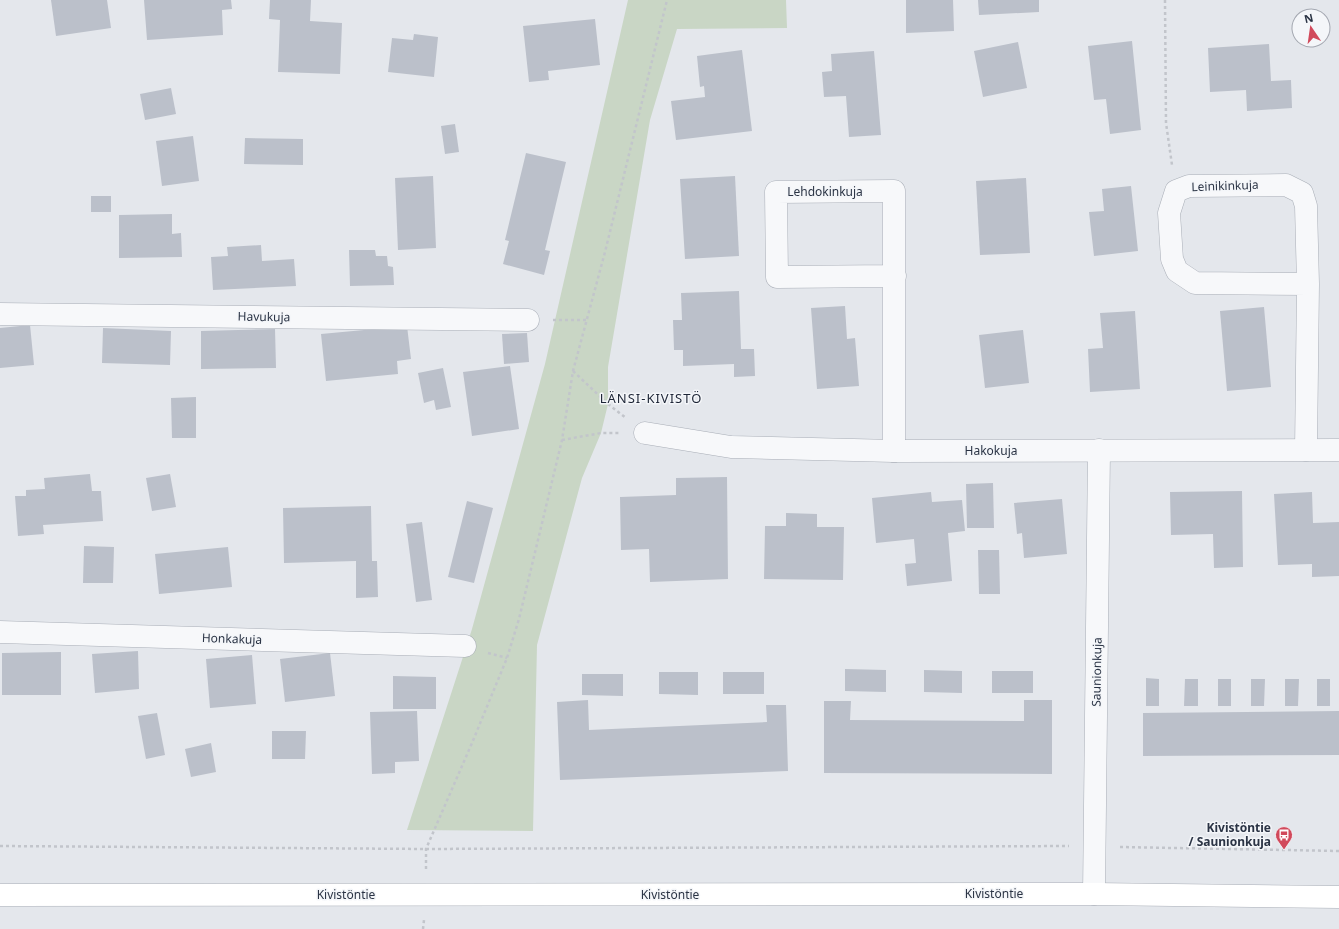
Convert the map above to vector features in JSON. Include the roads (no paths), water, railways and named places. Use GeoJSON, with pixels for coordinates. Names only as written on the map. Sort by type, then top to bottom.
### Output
{"type":"FeatureCollection","features":[{"type":"Feature","properties":{"kind":"main road","name":"Kivistöntie"},"geometry":{"type":"LineString","coordinates":[[0,895],[1094,894],[1339,897]]}},
{"type":"Feature","properties":{"kind":"street","name":"Leinikinkuja"},"geometry":{"type":"LineString","coordinates":[[1306,450],[1308,284],[1306,206],[1302,193],[1286,185],[1190,186],[1176,191],[1169,213],[1172,259],[1177,271],[1196,283],[1308,284]]}},
{"type":"Feature","properties":{"kind":"street","name":"Lehdokinkuja"},"geometry":{"type":"LineString","coordinates":[[894,451],[895,276],[894,192],[776,192],[777,277],[895,276]]}},
{"type":"Feature","properties":{"kind":"street","name":"Havukuja"},"geometry":{"type":"LineString","coordinates":[[0,314],[528,320]]}},
{"type":"Feature","properties":{"kind":"street","name":"Hakokuja"},"geometry":{"type":"LineString","coordinates":[[645,433],[731,448],[894,451],[1339,450]]}},
{"type":"Feature","properties":{"kind":"street","name":"Saunionkuja"},"geometry":{"type":"LineString","coordinates":[[1094,894],[1099,450]]}},
{"type":"Feature","properties":{"kind":"street","name":"Honkakuja"},"geometry":{"type":"LineString","coordinates":[[0,632],[464,646]]}},
{"type":"Feature","properties":{"kind":"place","name":"Kivistöntie / Saunionkuja"},"geometry":{"type":"Point","coordinates":[1284,850]}},
{"type":"Feature","properties":{"kind":"district","name":"LÄNSI-KIVISTÖ"},"geometry":{"type":"Point","coordinates":[651,398]}}]}
